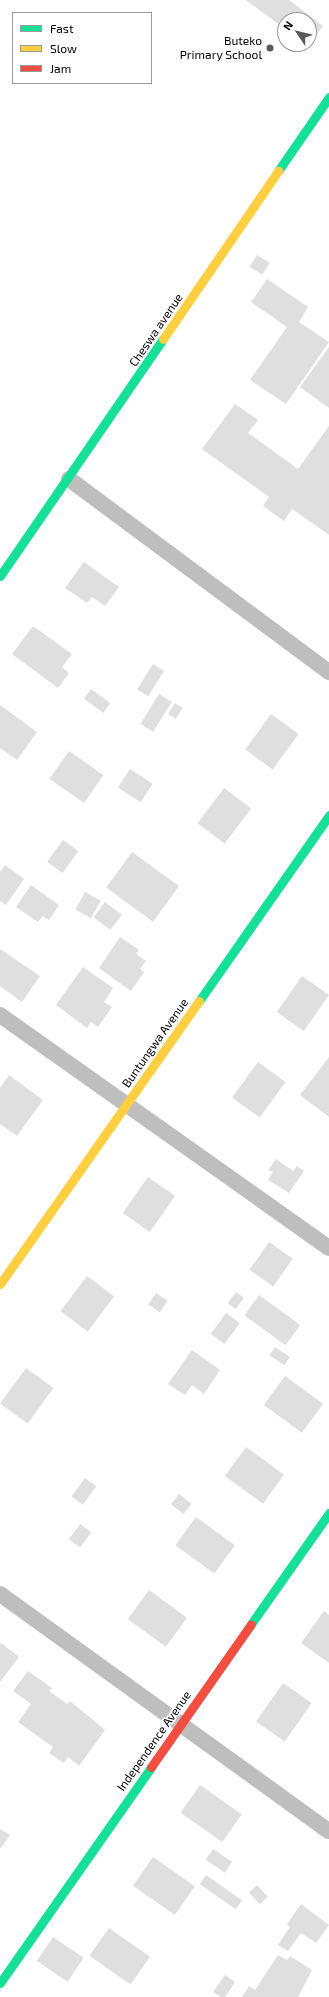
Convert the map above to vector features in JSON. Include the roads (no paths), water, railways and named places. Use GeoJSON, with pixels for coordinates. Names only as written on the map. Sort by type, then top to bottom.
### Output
{"type":"FeatureCollection","features":[{"type":"Feature","properties":{"kind":"street","name":"Cheswa avenue"},"geometry":{"type":"LineString","coordinates":[[0,576],[69,479],[329,97]]}},
{"type":"Feature","properties":{"kind":"street"},"geometry":{"type":"LineString","coordinates":[[69,479],[329,672]]}},
{"type":"Feature","properties":{"kind":"street","name":"Buntungwa Avenue"},"geometry":{"type":"LineString","coordinates":[[0,1284],[329,816]]}},
{"type":"Feature","properties":{"kind":"street"},"geometry":{"type":"LineString","coordinates":[[0,1015],[329,1248]]}},
{"type":"Feature","properties":{"kind":"street","name":"Independence Avenue"},"geometry":{"type":"LineString","coordinates":[[0,1983],[329,1513]]}},
{"type":"Feature","properties":{"kind":"street"},"geometry":{"type":"LineString","coordinates":[[0,1594],[329,1831]]}},
{"type":"Feature","properties":{"kind":"place","name":"Buteko Primary School"},"geometry":{"type":"Point","coordinates":[270,48]}}]}
